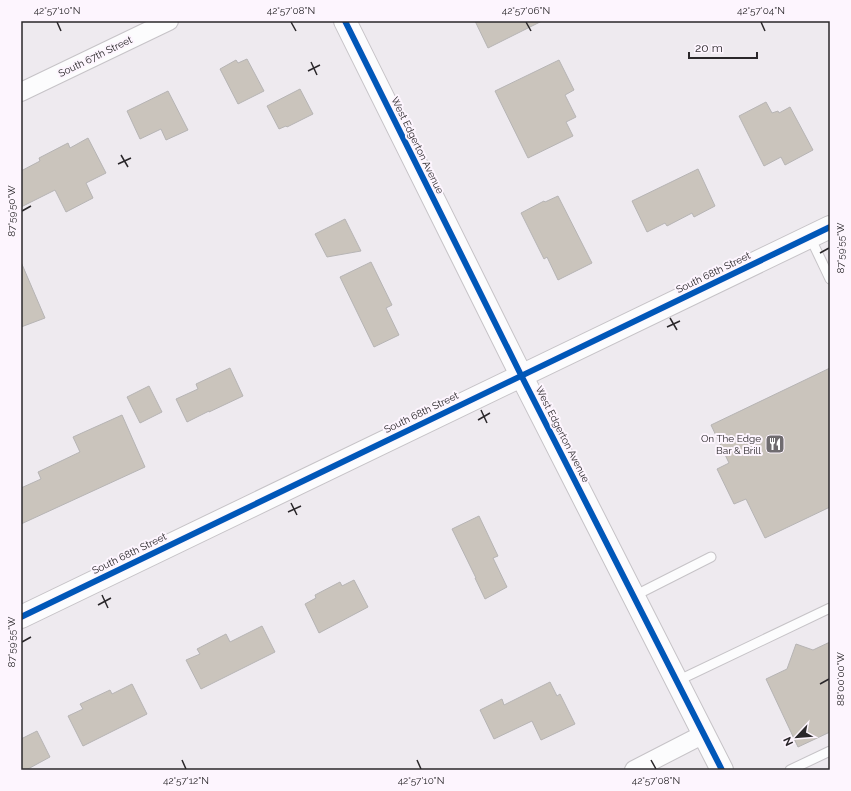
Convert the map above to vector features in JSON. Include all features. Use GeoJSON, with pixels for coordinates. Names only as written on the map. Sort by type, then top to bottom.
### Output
{"type":"FeatureCollection","features":[{"type":"Feature","properties":{"kind":"street","name":"South 67th Street"},"geometry":{"type":"LineString","coordinates":[[21,92],[169,21]]}},
{"type":"Feature","properties":{"kind":"street","name":"West Edgerton Avenue"},"geometry":{"type":"LineString","coordinates":[[345,21],[521,375],[722,770]]}},
{"type":"Feature","properties":{"kind":"street","name":"South 68th Street"},"geometry":{"type":"LineString","coordinates":[[21,616],[830,227]]}},
{"type":"Feature","properties":{"kind":"street"},"geometry":{"type":"LineString","coordinates":[[634,770],[704,734]]}},
{"type":"Feature","properties":{"kind":"lane"},"geometry":{"type":"LineString","coordinates":[[810,237],[830,279]]}},
{"type":"Feature","properties":{"kind":"lane"},"geometry":{"type":"LineString","coordinates":[[634,596],[711,557]]}},
{"type":"Feature","properties":{"kind":"lane"},"geometry":{"type":"LineString","coordinates":[[677,681],[830,608]]}},
{"type":"Feature","properties":{"kind":"lane"},"geometry":{"type":"LineString","coordinates":[[790,770],[830,751]]}},
{"type":"Feature","properties":{"kind":"building"},"geometry":{"type":"Polygon","coordinates":[[[475,21],[542,21],[488,48],[475,21]]]}},
{"type":"Feature","properties":{"kind":"building"},"geometry":{"type":"Polygon","coordinates":[[[247,59],[264,91],[238,104],[220,69],[236,60],[238,63],[247,59]]]}},
{"type":"Feature","properties":{"kind":"building"},"geometry":{"type":"Polygon","coordinates":[[[559,60],[574,90],[565,95],[576,117],[566,122],[573,136],[528,158],[495,91],[559,60]]]}},
{"type":"Feature","properties":{"kind":"building"},"geometry":{"type":"Polygon","coordinates":[[[300,89],[313,114],[287,127],[286,126],[279,129],[267,106],[300,89]]]}},
{"type":"Feature","properties":{"kind":"building"},"geometry":{"type":"Polygon","coordinates":[[[168,91],[188,130],[166,140],[161,129],[140,139],[127,111],[168,91]]]}},
{"type":"Feature","properties":{"kind":"building"},"geometry":{"type":"Polygon","coordinates":[[[766,102],[772,113],[778,111],[779,113],[790,107],[813,150],[785,165],[781,157],[764,166],[739,116],[766,102]]]}},
{"type":"Feature","properties":{"kind":"building"},"geometry":{"type":"Polygon","coordinates":[[[88,138],[106,173],[86,183],[93,198],[66,212],[55,190],[21,207],[21,171],[40,161],[39,158],[68,143],[70,148],[88,138]]]}},
{"type":"Feature","properties":{"kind":"building"},"geometry":{"type":"Polygon","coordinates":[[[698,169],[715,206],[694,217],[692,213],[667,226],[665,223],[647,232],[632,201],[698,169]]]}},
{"type":"Feature","properties":{"kind":"building"},"geometry":{"type":"Polygon","coordinates":[[[558,196],[592,263],[558,280],[547,257],[544,259],[521,213],[544,201],[545,202],[558,196]]]}},
{"type":"Feature","properties":{"kind":"building"},"geometry":{"type":"Polygon","coordinates":[[[345,219],[361,251],[327,257],[315,234],[345,219]]]}},
{"type":"Feature","properties":{"kind":"building"},"geometry":{"type":"Polygon","coordinates":[[[21,262],[45,318],[21,327],[21,262]]]}},
{"type":"Feature","properties":{"kind":"building"},"geometry":{"type":"Polygon","coordinates":[[[371,262],[392,305],[386,308],[399,335],[374,347],[340,277],[371,262]]]}},
{"type":"Feature","properties":{"kind":"building"},"geometry":{"type":"Polygon","coordinates":[[[230,368],[243,396],[187,422],[176,399],[198,389],[196,384],[230,368]]]}},
{"type":"Feature","properties":{"kind":"building","name":"On The Edge Bar & Brill"},"geometry":{"type":"Polygon","coordinates":[[[830,368],[830,507],[765,538],[746,499],[734,504],[717,469],[729,463],[711,425],[830,368]]]}},
{"type":"Feature","properties":{"kind":"building"},"geometry":{"type":"Polygon","coordinates":[[[149,386],[162,412],[140,423],[127,397],[149,386]]]}},
{"type":"Feature","properties":{"kind":"building"},"geometry":{"type":"Polygon","coordinates":[[[122,415],[145,467],[21,524],[21,488],[41,479],[38,472],[80,452],[73,437],[122,415]]]}},
{"type":"Feature","properties":{"kind":"building"},"geometry":{"type":"Polygon","coordinates":[[[479,516],[498,556],[493,558],[507,587],[485,599],[452,529],[479,516]]]}},
{"type":"Feature","properties":{"kind":"building"},"geometry":{"type":"Polygon","coordinates":[[[354,580],[368,607],[319,633],[305,604],[316,598],[315,595],[340,582],[342,586],[354,580]]]}},
{"type":"Feature","properties":{"kind":"building"},"geometry":{"type":"Polygon","coordinates":[[[262,626],[275,652],[201,689],[186,660],[200,654],[197,649],[226,634],[230,642],[262,626]]]}},
{"type":"Feature","properties":{"kind":"building"},"geometry":{"type":"Polygon","coordinates":[[[830,642],[830,732],[798,747],[766,679],[787,669],[796,644],[813,650],[830,642]]]}},
{"type":"Feature","properties":{"kind":"building"},"geometry":{"type":"Polygon","coordinates":[[[550,682],[557,696],[560,694],[575,724],[541,740],[532,721],[494,739],[480,710],[502,699],[504,705],[550,682]]]}},
{"type":"Feature","properties":{"kind":"building"},"geometry":{"type":"Polygon","coordinates":[[[132,684],[147,714],[83,746],[68,716],[83,709],[80,704],[110,690],[112,694],[132,684]]]}},
{"type":"Feature","properties":{"kind":"building"},"geometry":{"type":"Polygon","coordinates":[[[37,731],[50,757],[26,770],[21,770],[21,739],[37,731]]]}},
{"type":"Feature","properties":{"kind":"cycle path"},"geometry":{"type":"LineString","coordinates":[[345,21],[521,375],[722,770]]}},
{"type":"Feature","properties":{"kind":"cycle path"},"geometry":{"type":"LineString","coordinates":[[21,617],[830,227]]}},
{"type":"Feature","properties":{"kind":"place","name":"On The Edge Bar & Brill"},"geometry":{"type":"Point","coordinates":[775,444]}}]}
